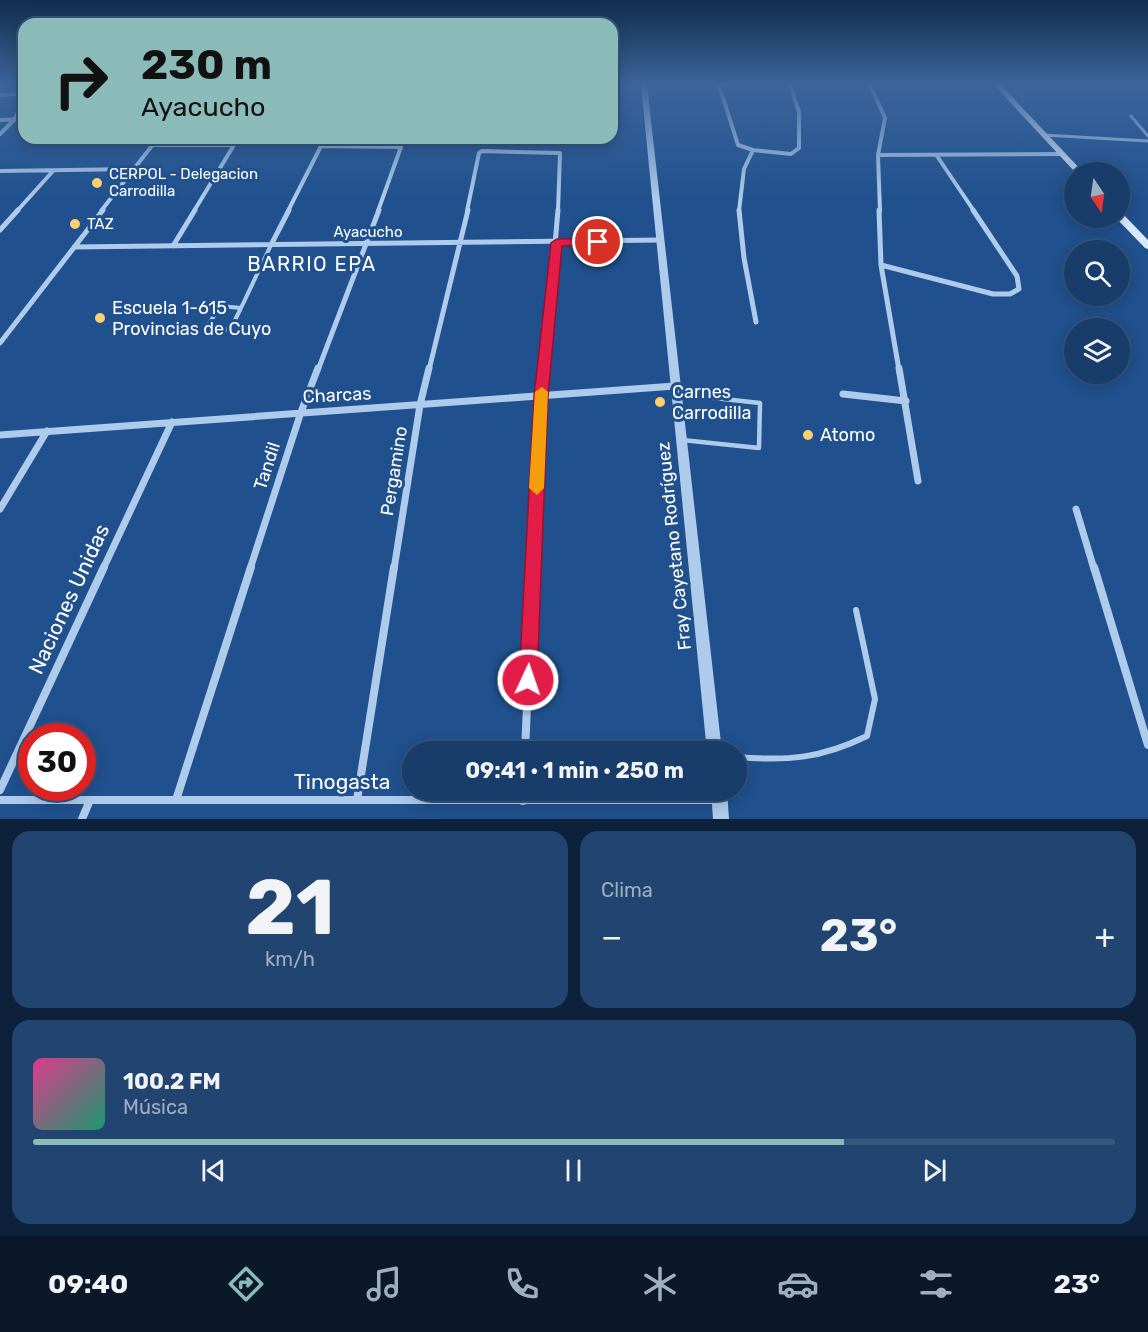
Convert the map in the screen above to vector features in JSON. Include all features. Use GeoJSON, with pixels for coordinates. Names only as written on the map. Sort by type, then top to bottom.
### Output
{"type":"FeatureCollection","features":[{"type":"Feature","properties":{"kind":"main road"},"geometry":{"type":"LineString","coordinates":[[1033,123],[1070,162]]}},
{"type":"Feature","properties":{"kind":"main road"},"geometry":{"type":"LineString","coordinates":[[1130,227],[1148,246]]}},
{"type":"Feature","properties":{"kind":"street"},"geometry":{"type":"LineString","coordinates":[[0,134],[11,123]]}},
{"type":"Feature","properties":{"kind":"street","name":"Fray Cayetano Rodríguez"},"geometry":{"type":"LineString","coordinates":[[648,123],[714,741]]}},
{"type":"Feature","properties":{"kind":"street"},"geometry":{"type":"LineString","coordinates":[[731,123],[738,145],[753,150],[791,154],[799,148],[800,123]]}},
{"type":"Feature","properties":{"kind":"street"},"geometry":{"type":"LineString","coordinates":[[884,123],[878,154],[881,265],[918,481]]}},
{"type":"Feature","properties":{"kind":"street"},"geometry":{"type":"LineString","coordinates":[[0,343],[153,145],[234,145],[173,246]]}},
{"type":"Feature","properties":{"kind":"street","name":"Tandil"},"geometry":{"type":"LineString","coordinates":[[176,800],[300,412],[367,244],[401,147],[321,146],[272,245]]}},
{"type":"Feature","properties":{"kind":"street"},"geometry":{"type":"LineString","coordinates":[[753,150],[745,163],[738,201],[756,322]]}},
{"type":"Feature","properties":{"kind":"street","name":"Pergamino"},"geometry":{"type":"LineString","coordinates":[[357,800],[420,405],[461,244],[480,152],[559,152],[557,243]]}},
{"type":"Feature","properties":{"kind":"street"},"geometry":{"type":"LineString","coordinates":[[878,154],[937,156],[1062,154]]}},
{"type":"Feature","properties":{"kind":"street"},"geometry":{"type":"LineString","coordinates":[[881,265],[993,294],[1010,294],[1019,289],[1017,276],[937,156]]}},
{"type":"Feature","properties":{"kind":"street"},"geometry":{"type":"LineString","coordinates":[[0,171],[134,170]]}},
{"type":"Feature","properties":{"kind":"street"},"geometry":{"type":"LineString","coordinates":[[0,230],[53,171]]}},
{"type":"Feature","properties":{"kind":"street","name":"Ayacucho"},"geometry":{"type":"LineString","coordinates":[[75,247],[661,240]]}},
{"type":"Feature","properties":{"kind":"street"},"geometry":{"type":"LineString","coordinates":[[525,741],[541,396],[557,243]]}},
{"type":"Feature","properties":{"kind":"street","name":"Charcas"},"geometry":{"type":"LineString","coordinates":[[0,435],[300,412],[541,396],[676,390]]}},
{"type":"Feature","properties":{"kind":"street"},"geometry":{"type":"LineString","coordinates":[[843,394],[906,401]]}},
{"type":"Feature","properties":{"kind":"street","name":"Naciones Unidas"},"geometry":{"type":"LineString","coordinates":[[0,790],[172,423]]}},
{"type":"Feature","properties":{"kind":"street"},"geometry":{"type":"LineString","coordinates":[[0,509],[47,431]]}},
{"type":"Feature","properties":{"kind":"street"},"geometry":{"type":"LineString","coordinates":[[1076,509],[1148,745]]}},
{"type":"Feature","properties":{"kind":"street","name":"Tinogasta"},"geometry":{"type":"LineString","coordinates":[[96,800],[402,799]]}},
{"type":"Feature","properties":{"kind":"street","name":"Tinogasta"},"geometry":{"type":"LineString","coordinates":[[0,800],[18,800]]}},
{"type":"Feature","properties":{"kind":"street"},"geometry":{"type":"LineString","coordinates":[[82,819],[90,801]]}},
{"type":"Feature","properties":{"kind":"street"},"geometry":{"type":"LineString","coordinates":[[720,801],[721,819]]}},
{"type":"Feature","properties":{"kind":"lane"},"geometry":{"type":"LineString","coordinates":[[1137,123],[1148,136]]}},
{"type":"Feature","properties":{"kind":"lane"},"geometry":{"type":"LineString","coordinates":[[1044,135],[1148,141]]}},
{"type":"Feature","properties":{"kind":"lane"},"geometry":{"type":"LineString","coordinates":[[241,308],[220,306],[207,327],[209,331],[216,333],[231,328],[241,308],[272,245]]}},
{"type":"Feature","properties":{"kind":"lane"},"geometry":{"type":"LineString","coordinates":[[676,390],[760,403],[759,448],[682,440]]}},
{"type":"Feature","properties":{"kind":"lane"},"geometry":{"type":"LineString","coordinates":[[747,758],[794,761],[837,753],[867,736],[875,699],[856,610]]}},
{"type":"Feature","properties":{"kind":"slow traffic"},"geometry":{"type":"LineString","coordinates":[[537,488],[542,392]]}},
{"type":"Feature","properties":{"kind":"place","name":"CERPOL - Delegacion Carrodilla"},"geometry":{"type":"Point","coordinates":[97,183]}},
{"type":"Feature","properties":{"kind":"place","name":"TAZ"},"geometry":{"type":"Point","coordinates":[75,224]}},
{"type":"Feature","properties":{"kind":"place","name":"Escuela 1-615 Provincias de Cuyo"},"geometry":{"type":"Point","coordinates":[100,318]}},
{"type":"Feature","properties":{"kind":"place","name":"Carnes Carrodilla"},"geometry":{"type":"Point","coordinates":[660,402]}},
{"type":"Feature","properties":{"kind":"place","name":"Atomo"},"geometry":{"type":"Point","coordinates":[808,435]}},
{"type":"Feature","properties":{"kind":"district","name":"BARRIO EPA"},"geometry":{"type":"Point","coordinates":[312,264]}},
{"type":"Feature","properties":{"kind":"route"},"geometry":{"type":"LineString","coordinates":[[528,680],[541,396],[557,243],[598,242]]}}]}
